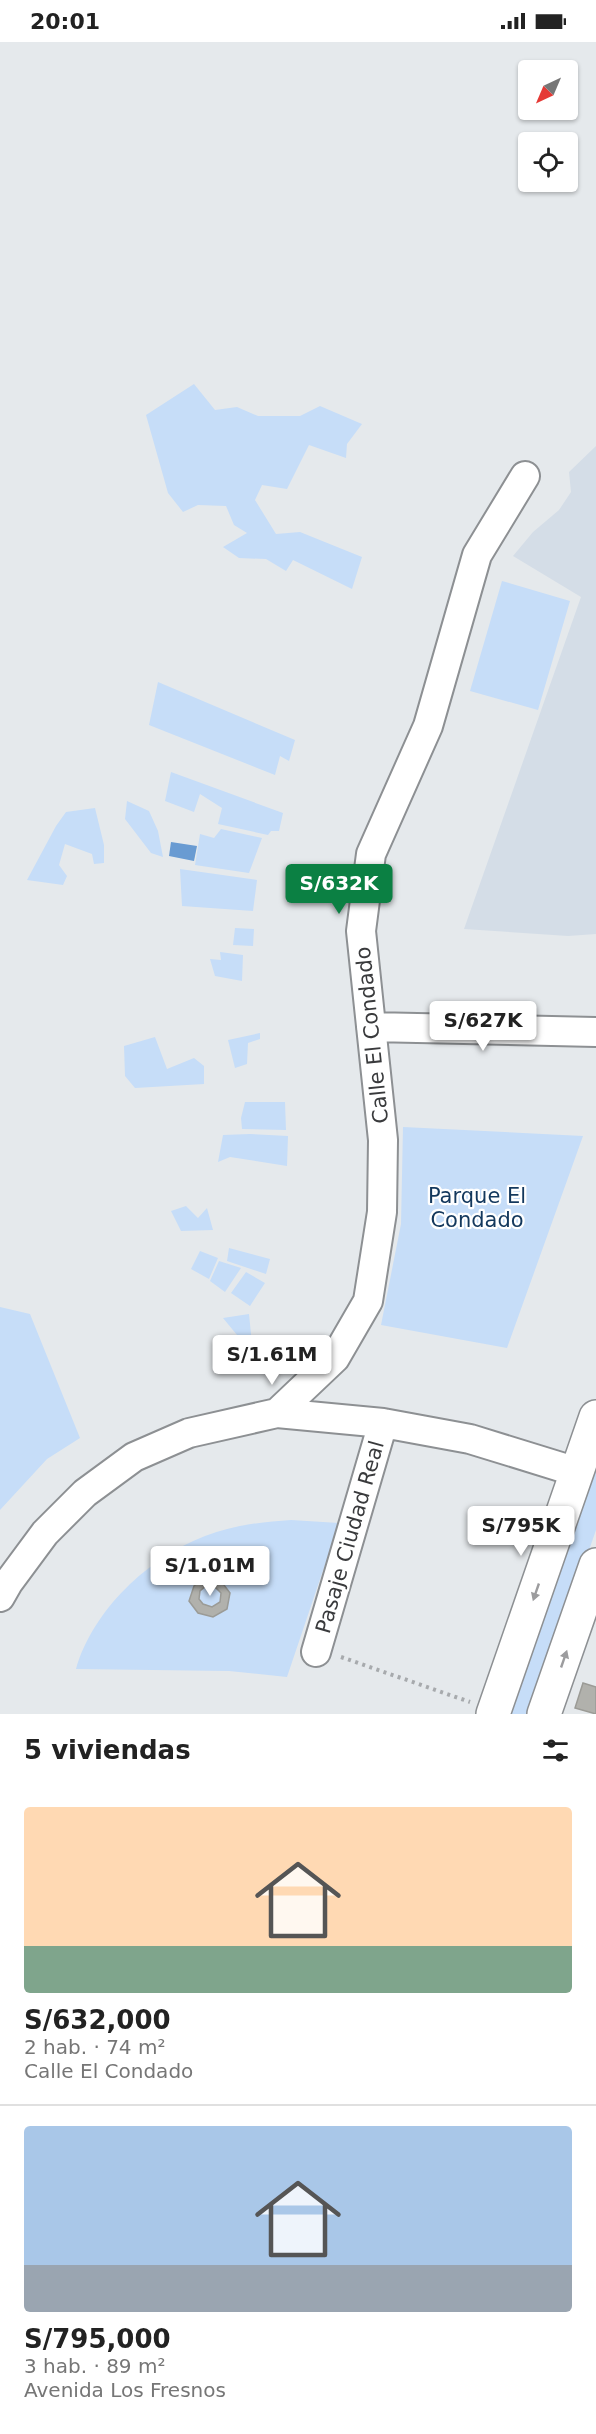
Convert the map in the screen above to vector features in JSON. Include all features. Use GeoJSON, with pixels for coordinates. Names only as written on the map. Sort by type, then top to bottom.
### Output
{"type":"FeatureCollection","features":[{"type":"Feature","properties":{"kind":"main road"},"geometry":{"type":"LineString","coordinates":[[482,1708],[577,1472],[596,1418]]}},
{"type":"Feature","properties":{"kind":"main road"},"geometry":{"type":"LineString","coordinates":[[544,1714],[596,1565]]}},
{"type":"Feature","properties":{"kind":"street","name":"Calle El Condado"},"geometry":{"type":"LineString","coordinates":[[277,1413],[335,1358],[368,1301],[382,1212],[382,1150],[361,931],[371,854],[428,726],[477,555],[525,476]]}},
{"type":"Feature","properties":{"kind":"street"},"geometry":{"type":"LineString","coordinates":[[371,1026],[596,1032]]}},
{"type":"Feature","properties":{"kind":"street"},"geometry":{"type":"LineString","coordinates":[[0,1597],[45,1533],[85,1493],[134,1456],[189,1433],[277,1413],[383,1423],[470,1439],[577,1472]]}},
{"type":"Feature","properties":{"kind":"street","name":"Pasaje Ciudad Real"},"geometry":{"type":"LineString","coordinates":[[326,1653],[383,1423]]}},
{"type":"Feature","properties":{"kind":"path"},"geometry":{"type":"LineString","coordinates":[[326,1653],[482,1708]]}},
{"type":"Feature","properties":{"kind":"shaded area"},"geometry":{"type":"Polygon","coordinates":[[[596,446],[596,934],[568,936],[464,929],[581,597],[513,556],[533,532],[559,510],[571,492],[569,472],[596,446]]]}},
{"type":"Feature","properties":{"kind":"green space"},"geometry":{"type":"Polygon","coordinates":[[[194,384],[215,410],[237,407],[258,416],[300,416],[320,406],[362,424],[347,444],[346,458],[309,445],[287,489],[262,485],[255,500],[276,534],[300,532],[362,557],[352,589],[293,560],[286,571],[266,559],[239,558],[223,547],[247,533],[234,525],[226,506],[198,505],[183,512],[168,493],[146,415],[194,384]]]}},
{"type":"Feature","properties":{"kind":"green space"},"geometry":{"type":"Polygon","coordinates":[[[502,581],[570,601],[538,710],[470,691],[502,581]]]}},
{"type":"Feature","properties":{"kind":"green space"},"geometry":{"type":"Polygon","coordinates":[[[158,682],[295,740],[289,761],[280,756],[275,775],[149,725],[158,682]]]}},
{"type":"Feature","properties":{"kind":"green space"},"geometry":{"type":"Polygon","coordinates":[[[171,772],[283,813],[279,831],[271,831],[268,835],[218,824],[222,808],[200,794],[194,812],[165,801],[171,772]]]}},
{"type":"Feature","properties":{"kind":"green space"},"geometry":{"type":"Polygon","coordinates":[[[127,801],[149,811],[158,831],[163,857],[151,853],[125,819],[127,801]]]}},
{"type":"Feature","properties":{"kind":"green space"},"geometry":{"type":"Polygon","coordinates":[[[95,808],[104,845],[104,863],[94,864],[92,854],[65,844],[59,865],[67,876],[63,885],[27,880],[66,812],[95,808]]]}},
{"type":"Feature","properties":{"kind":"green space"},"geometry":{"type":"Polygon","coordinates":[[[221,829],[262,838],[249,873],[195,865],[200,834],[214,838],[221,829]]]}},
{"type":"Feature","properties":{"kind":"green space"},"geometry":{"type":"Polygon","coordinates":[[[180,869],[257,880],[253,911],[182,906],[180,869]]]}},
{"type":"Feature","properties":{"kind":"green space"},"geometry":{"type":"Polygon","coordinates":[[[235,928],[254,929],[253,946],[233,945],[235,928]]]}},
{"type":"Feature","properties":{"kind":"green space"},"geometry":{"type":"Polygon","coordinates":[[[220,952],[243,955],[242,981],[215,976],[210,959],[221,960],[220,952]]]}},
{"type":"Feature","properties":{"kind":"green space"},"geometry":{"type":"Polygon","coordinates":[[[260,1033],[260,1039],[248,1043],[247,1064],[235,1068],[228,1040],[260,1033]]]}},
{"type":"Feature","properties":{"kind":"green space"},"geometry":{"type":"Polygon","coordinates":[[[155,1037],[167,1069],[194,1058],[204,1066],[204,1084],[135,1088],[125,1076],[124,1046],[155,1037]]]}},
{"type":"Feature","properties":{"kind":"green space"},"geometry":{"type":"Polygon","coordinates":[[[245,1102],[285,1102],[286,1130],[242,1129],[241,1118],[245,1102]]]}},
{"type":"Feature","properties":{"kind":"green space","name":"Parque El Condado"},"geometry":{"type":"Polygon","coordinates":[[[403,1127],[583,1136],[507,1348],[381,1325],[401,1224],[403,1127]]]}},
{"type":"Feature","properties":{"kind":"green space"},"geometry":{"type":"Polygon","coordinates":[[[223,1135],[288,1136],[287,1166],[230,1157],[218,1162],[223,1135]]]}},
{"type":"Feature","properties":{"kind":"green space"},"geometry":{"type":"Polygon","coordinates":[[[186,1206],[198,1218],[207,1208],[213,1230],[181,1231],[171,1211],[186,1206]]]}},
{"type":"Feature","properties":{"kind":"green space"},"geometry":{"type":"Polygon","coordinates":[[[229,1248],[270,1259],[266,1274],[227,1261],[229,1248]]]}},
{"type":"Feature","properties":{"kind":"green space"},"geometry":{"type":"Polygon","coordinates":[[[200,1251],[218,1258],[209,1279],[191,1269],[200,1251]]]}},
{"type":"Feature","properties":{"kind":"green space"},"geometry":{"type":"Polygon","coordinates":[[[219,1261],[241,1268],[225,1292],[210,1281],[219,1261]]]}},
{"type":"Feature","properties":{"kind":"green space"},"geometry":{"type":"Polygon","coordinates":[[[246,1272],[265,1283],[250,1306],[231,1293],[246,1272]]]}},
{"type":"Feature","properties":{"kind":"green space"},"geometry":{"type":"Polygon","coordinates":[[[0,1307],[30,1314],[80,1438],[47,1459],[0,1510],[0,1307]]]}},
{"type":"Feature","properties":{"kind":"green space"},"geometry":{"type":"Polygon","coordinates":[[[249,1314],[252,1344],[274,1364],[266,1370],[223,1318],[249,1314]]]}},
{"type":"Feature","properties":{"kind":"green space"},"geometry":{"type":"Polygon","coordinates":[[[596,1452],[596,1530],[532,1714],[507,1714],[596,1452]]]}},
{"type":"Feature","properties":{"kind":"green space"},"geometry":{"type":"Polygon","coordinates":[[[291,1520],[339,1523],[287,1677],[229,1671],[76,1669],[95,1626],[109,1607],[125,1589],[163,1558],[205,1536],[226,1529],[291,1520]]]}},
{"type":"Feature","properties":{"kind":"water"},"geometry":{"type":"Polygon","coordinates":[[[171,842],[197,846],[194,861],[169,856],[171,842]]]}},
{"type":"Feature","properties":{"kind":"building"},"geometry":{"type":"Polygon","coordinates":[[[209,1576],[221,1581],[230,1593],[227,1609],[213,1617],[198,1613],[189,1601],[194,1586],[209,1576]],[[207,1585],[200,1591],[199,1599],[203,1604],[212,1607],[220,1602],[221,1593],[216,1588],[207,1585]]]}},
{"type":"Feature","properties":{"kind":"building"},"geometry":{"type":"Polygon","coordinates":[[[583,1683],[596,1687],[596,1714],[575,1708],[583,1683]]]}}]}
